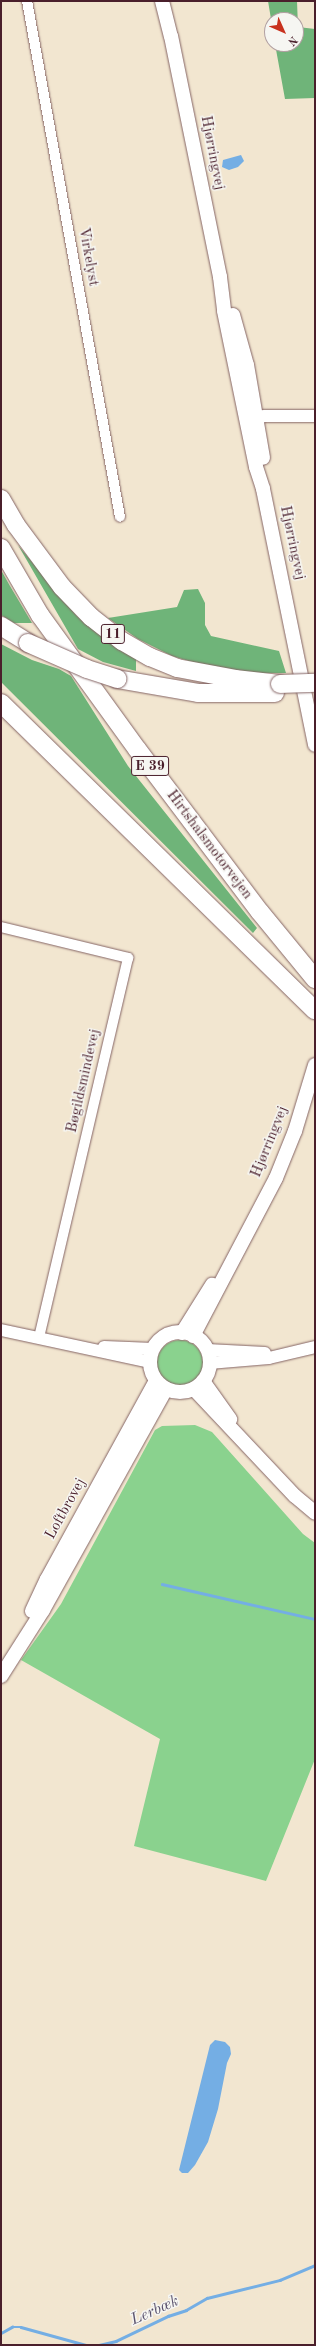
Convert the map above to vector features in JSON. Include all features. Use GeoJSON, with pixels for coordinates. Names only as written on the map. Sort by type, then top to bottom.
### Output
{"type":"FeatureCollection","features":[{"type":"Feature","properties":{"kind":"highway","name":"11"},"geometry":{"type":"LineString","coordinates":[[1,498],[16,525],[62,587],[91,617],[122,641],[150,658],[177,668],[280,688]]}},
{"type":"Feature","properties":{"kind":"highway","name":"Hirtshalsmotorvejen"},"geometry":{"type":"LineString","coordinates":[[1,548],[40,615],[137,749],[260,912],[313,977]]}},
{"type":"Feature","properties":{"kind":"highway","name":"11"},"geometry":{"type":"LineString","coordinates":[[1,626],[28,643],[87,669],[117,679],[198,693],[280,688],[315,684]]}},
{"type":"Feature","properties":{"kind":"highway"},"geometry":{"type":"LineString","coordinates":[[1,703],[311,1006]]}},
{"type":"Feature","properties":{"kind":"main road","name":"Hjørringvej"},"geometry":{"type":"LineString","coordinates":[[162,1],[171,36],[220,276],[224,310],[252,418],[263,489],[315,745]]}},
{"type":"Feature","properties":{"kind":"main road","name":"Hjørringvej"},"geometry":{"type":"LineString","coordinates":[[169,1],[171,36]]}},
{"type":"Feature","properties":{"kind":"main road","name":"Hjørringvej"},"geometry":{"type":"LineString","coordinates":[[188,1334],[249,1230],[285,1156],[315,1065]]}},
{"type":"Feature","properties":{"kind":"main road"},"geometry":{"type":"LineString","coordinates":[[188,1334],[208,1357],[198,1385],[180,1392],[161,1385],[152,1372],[152,1356],[165,1336],[188,1334]]}},
{"type":"Feature","properties":{"kind":"main road","name":"Loftbrovej"},"geometry":{"type":"LineString","coordinates":[[1,1676],[42,1610],[161,1385]]}},
{"type":"Feature","properties":{"kind":"main road"},"geometry":{"type":"LineString","coordinates":[[198,1385],[249,1448],[295,1496],[315,1513]]}},
{"type":"Feature","properties":{"kind":"street","name":"Virkelyst"},"geometry":{"type":"LineString","coordinates":[[27,1],[120,517]]}},
{"type":"Feature","properties":{"kind":"street"},"geometry":{"type":"LineString","coordinates":[[252,418],[315,416]]}},
{"type":"Feature","properties":{"kind":"street","name":"Bøgildsmindevej"},"geometry":{"type":"LineString","coordinates":[[1,927],[128,958],[39,1338]]}},
{"type":"Feature","properties":{"kind":"street"},"geometry":{"type":"LineString","coordinates":[[1,1330],[80,1346],[152,1356]]}},
{"type":"Feature","properties":{"kind":"street"},"geometry":{"type":"LineString","coordinates":[[208,1357],[280,1354],[315,1347]]}},
{"type":"Feature","properties":{"kind":"green space"},"geometry":{"type":"Polygon","coordinates":[[[268,1],[297,1],[297,12],[270,12],[268,1]]]}},
{"type":"Feature","properties":{"kind":"green space"},"geometry":{"type":"Polygon","coordinates":[[[304,28],[315,29],[315,98],[285,99],[276,52],[304,52],[304,28]]]}},
{"type":"Feature","properties":{"kind":"green space"},"geometry":{"type":"Polygon","coordinates":[[[18,545],[76,615],[97,633],[136,657],[136,671],[103,662],[78,649],[18,545]]]}},
{"type":"Feature","properties":{"kind":"green space"},"geometry":{"type":"Polygon","coordinates":[[[1,570],[32,623],[14,623],[1,615],[1,570]]]}},
{"type":"Feature","properties":{"kind":"green space"},"geometry":{"type":"Polygon","coordinates":[[[198,589],[205,603],[205,625],[211,636],[279,651],[286,673],[248,673],[209,667],[172,656],[138,639],[108,618],[177,607],[184,590],[198,589]]]}},
{"type":"Feature","properties":{"kind":"green space"},"geometry":{"type":"Polygon","coordinates":[[[1,644],[32,660],[59,669],[71,676],[128,766],[257,928],[253,933],[1,682],[1,644]]]}},
{"type":"Feature","properties":{"kind":"green space"},"geometry":{"type":"Polygon","coordinates":[[[175,1340],[185,1340],[193,1344],[199,1350],[203,1358],[203,1368],[199,1376],[193,1382],[185,1386],[175,1386],[167,1382],[161,1376],[157,1368],[157,1358],[161,1350],[167,1344],[175,1340]]]}},
{"type":"Feature","properties":{"kind":"green space"},"geometry":{"type":"Polygon","coordinates":[[[195,1425],[212,1432],[303,1534],[315,1543],[315,1759],[266,1881],[134,1846],[160,1739],[21,1660],[61,1604],[155,1430],[162,1426],[195,1425]]]}},
{"type":"Feature","properties":{"kind":"water"},"geometry":{"type":"Polygon","coordinates":[[[241,155],[244,161],[238,167],[229,170],[222,167],[223,160],[241,155]]]}},
{"type":"Feature","properties":{"kind":"water"},"geometry":{"type":"Polygon","coordinates":[[[215,2040],[225,2042],[230,2047],[231,2054],[227,2063],[218,2109],[208,2142],[195,2165],[188,2173],[182,2173],[179,2170],[210,2045],[215,2040]]]}},
{"type":"Feature","properties":{"kind":"waterway"},"geometry":{"type":"LineString","coordinates":[[162,1584],[315,1619]]}},
{"type":"Feature","properties":{"kind":"waterway","name":"Lerbæk"},"geometry":{"type":"LineString","coordinates":[[1,2333],[12,2327],[21,2327],[86,2345],[99,2345],[116,2341],[168,2316],[186,2310],[207,2298],[280,2280],[315,2265]]}}]}
